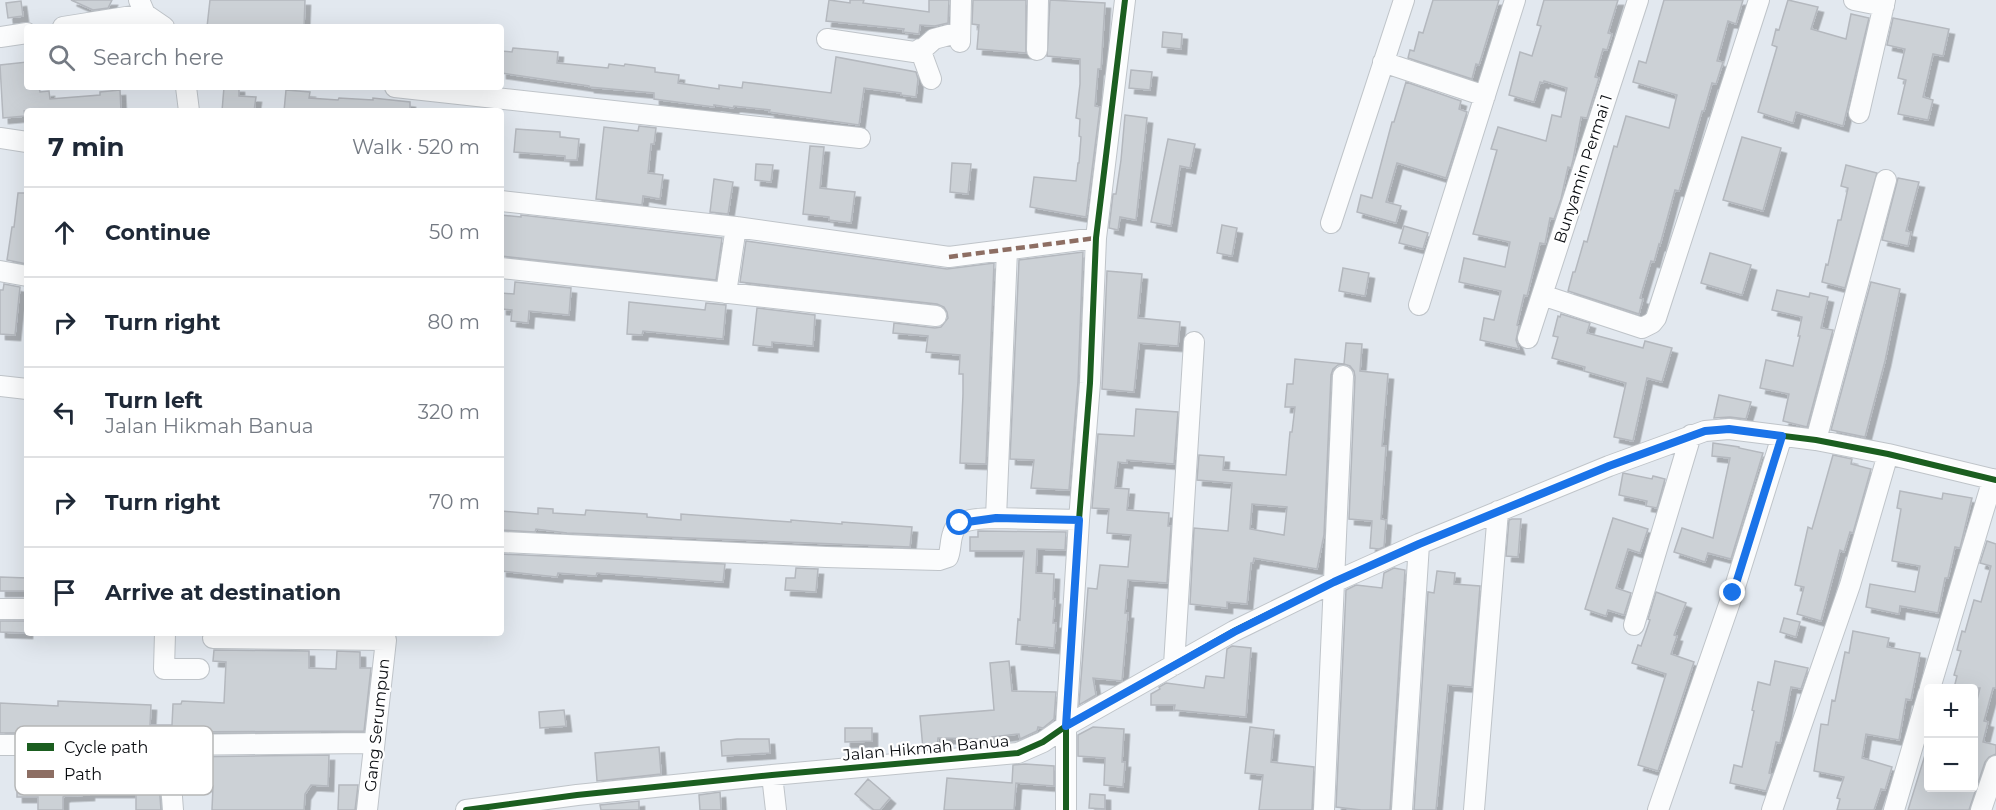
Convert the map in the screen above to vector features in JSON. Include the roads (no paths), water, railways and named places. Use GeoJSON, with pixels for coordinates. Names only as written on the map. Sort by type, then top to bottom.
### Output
{"type":"FeatureCollection","features":[{"type":"Feature","properties":{"kind":"street"},"geometry":{"type":"LineString","coordinates":[[826,39],[914,52],[934,39],[960,38],[961,0]]}},
{"type":"Feature","properties":{"kind":"street"},"geometry":{"type":"LineString","coordinates":[[1037,50],[1038,0]]}},
{"type":"Feature","properties":{"kind":"street"},"geometry":{"type":"LineString","coordinates":[[1066,810],[1066,726],[1090,383],[1096,238],[1125,0]]}},
{"type":"Feature","properties":{"kind":"street"},"geometry":{"type":"LineString","coordinates":[[1331,223],[1404,0]]}},
{"type":"Feature","properties":{"kind":"street"},"geometry":{"type":"LineString","coordinates":[[1419,305],[1515,0]]}},
{"type":"Feature","properties":{"kind":"street","name":"Bunyamin Permai 1"},"geometry":{"type":"LineString","coordinates":[[1528,338],[1638,0]]}},
{"type":"Feature","properties":{"kind":"street"},"geometry":{"type":"LineString","coordinates":[[1542,295],[1633,326],[1642,328],[1652,323],[1660,306],[1759,0]]}},
{"type":"Feature","properties":{"kind":"street"},"geometry":{"type":"LineString","coordinates":[[1854,0],[1884,3],[1859,112]]}},
{"type":"Feature","properties":{"kind":"street"},"geometry":{"type":"LineString","coordinates":[[75,24],[142,7],[162,24]]}},
{"type":"Feature","properties":{"kind":"street"},"geometry":{"type":"LineString","coordinates":[[0,37],[24,33]]}},
{"type":"Feature","properties":{"kind":"street"},"geometry":{"type":"LineString","coordinates":[[920,50],[931,79]]}},
{"type":"Feature","properties":{"kind":"street"},"geometry":{"type":"LineString","coordinates":[[1383,62],[1485,96]]}},
{"type":"Feature","properties":{"kind":"street"},"geometry":{"type":"LineString","coordinates":[[186,90],[189,108]]}},
{"type":"Feature","properties":{"kind":"street"},"geometry":{"type":"LineString","coordinates":[[422,90],[860,138]]}},
{"type":"Feature","properties":{"kind":"street"},"geometry":{"type":"LineString","coordinates":[[0,138],[24,142]]}},
{"type":"Feature","properties":{"kind":"street"},"geometry":{"type":"LineString","coordinates":[[1816,440],[1886,180]]}},
{"type":"Feature","properties":{"kind":"street"},"geometry":{"type":"LineString","coordinates":[[504,201],[736,227],[959,256],[1096,238]]}},
{"type":"Feature","properties":{"kind":"street"},"geometry":{"type":"LineString","coordinates":[[726,293],[736,227]]}},
{"type":"Feature","properties":{"kind":"street"},"geometry":{"type":"LineString","coordinates":[[996,518],[1007,250]]}},
{"type":"Feature","properties":{"kind":"street"},"geometry":{"type":"LineString","coordinates":[[504,268],[936,316]]}},
{"type":"Feature","properties":{"kind":"street"},"geometry":{"type":"LineString","coordinates":[[0,272],[24,276]]}},
{"type":"Feature","properties":{"kind":"street"},"geometry":{"type":"LineString","coordinates":[[1174,665],[1194,342]]}},
{"type":"Feature","properties":{"kind":"street"},"geometry":{"type":"LineString","coordinates":[[1324,810],[1343,376]]}},
{"type":"Feature","properties":{"kind":"street"},"geometry":{"type":"LineString","coordinates":[[0,386],[24,389]]}},
{"type":"Feature","properties":{"kind":"street","name":"Jalan Hikmah Banua"},"geometry":{"type":"LineString","coordinates":[[466,810],[577,795],[1018,753],[1043,742],[1066,726],[1234,632],[1334,582],[1498,511],[1691,435],[1719,429],[1816,440],[1995,479]]}},
{"type":"Feature","properties":{"kind":"street"},"geometry":{"type":"LineString","coordinates":[[1634,625],[1691,435]]}},
{"type":"Feature","properties":{"kind":"street"},"geometry":{"type":"LineString","coordinates":[[1658,810],[1733,593],[1782,436]]}},
{"type":"Feature","properties":{"kind":"street"},"geometry":{"type":"LineString","coordinates":[[1772,810],[1850,585],[1888,454]]}},
{"type":"Feature","properties":{"kind":"street"},"geometry":{"type":"LineString","coordinates":[[1931,684],[1995,479]]}},
{"type":"Feature","properties":{"kind":"street"},"geometry":{"type":"LineString","coordinates":[[1474,810],[1498,511]]}},
{"type":"Feature","properties":{"kind":"street"},"geometry":{"type":"LineString","coordinates":[[504,542],[814,557],[939,560],[948,557],[953,531],[956,526],[966,521],[996,518],[1079,520]]}},
{"type":"Feature","properties":{"kind":"street"},"geometry":{"type":"LineString","coordinates":[[1402,810],[1419,544]]}},
{"type":"Feature","properties":{"kind":"street"},"geometry":{"type":"LineString","coordinates":[[0,609],[24,609]]}},
{"type":"Feature","properties":{"kind":"street"},"geometry":{"type":"LineString","coordinates":[[165,636],[164,669],[199,669]]}},
{"type":"Feature","properties":{"kind":"street","name":"Gang Serumpun"},"geometry":{"type":"LineString","coordinates":[[213,638],[387,636],[367,810]]}},
{"type":"Feature","properties":{"kind":"street"},"geometry":{"type":"LineString","coordinates":[[1894,810],[1924,711]]}},
{"type":"Feature","properties":{"kind":"street"},"geometry":{"type":"LineString","coordinates":[[213,745],[367,743]]}},
{"type":"Feature","properties":{"kind":"street"},"geometry":{"type":"LineString","coordinates":[[1981,810],[1996,766]]}},
{"type":"Feature","properties":{"kind":"street"},"geometry":{"type":"LineString","coordinates":[[772,775],[776,810]]}},
{"type":"Feature","properties":{"kind":"street"},"geometry":{"type":"LineString","coordinates":[[171,795],[172,810]]}}]}
